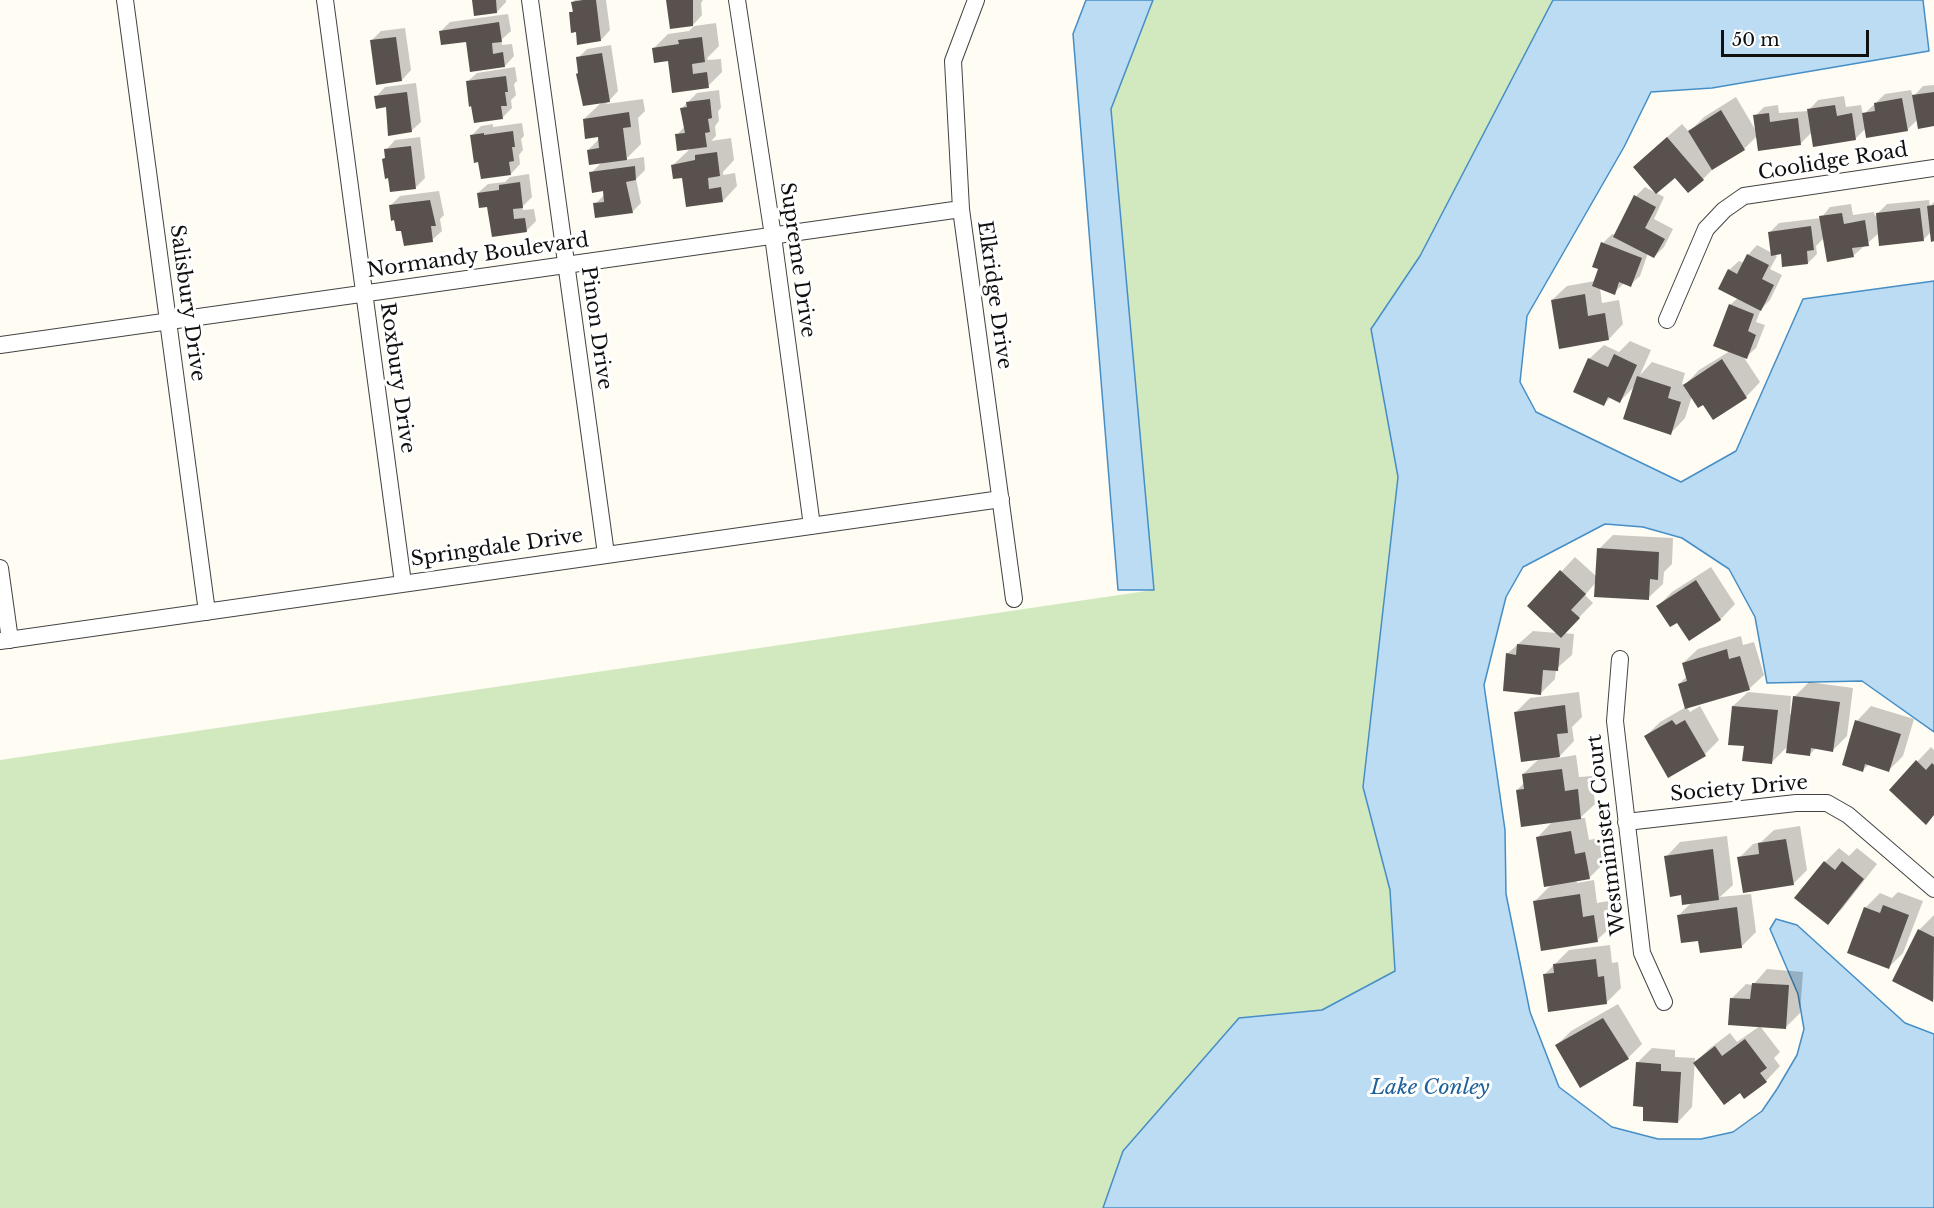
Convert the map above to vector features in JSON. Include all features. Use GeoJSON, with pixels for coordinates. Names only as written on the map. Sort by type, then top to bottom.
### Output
{"type":"FeatureCollection","features":[{"type":"Feature","properties":{"kind":"street","name":"Salisbury Drive"},"geometry":{"type":"LineString","coordinates":[[125,0],[207,612]]}},
{"type":"Feature","properties":{"kind":"street","name":"Roxbury Drive"},"geometry":{"type":"LineString","coordinates":[[325,0],[403,583]]}},
{"type":"Feature","properties":{"kind":"street","name":"Pinon Drive"},"geometry":{"type":"LineString","coordinates":[[530,0],[606,554]]}},
{"type":"Feature","properties":{"kind":"street","name":"Supreme Drive"},"geometry":{"type":"LineString","coordinates":[[737,0],[773,236],[812,526]]}},
{"type":"Feature","properties":{"kind":"street","name":"Elkridge Drive"},"geometry":{"type":"LineString","coordinates":[[976,0],[953,61],[961,209],[1014,599]]}},
{"type":"Feature","properties":{"kind":"street","name":"Coolidge Road"},"geometry":{"type":"LineString","coordinates":[[1667,320],[1706,229],[1724,210],[1744,196],[1934,168]]}},
{"type":"Feature","properties":{"kind":"street","name":"Normandy Boulevard"},"geometry":{"type":"LineString","coordinates":[[0,345],[961,209]]}},
{"type":"Feature","properties":{"kind":"street","name":"Springdale Drive"},"geometry":{"type":"LineString","coordinates":[[5,640],[1001,500]]}},
{"type":"Feature","properties":{"kind":"street"},"geometry":{"type":"LineString","coordinates":[[0,568],[5,640]]}},
{"type":"Feature","properties":{"kind":"street","name":"Westminister Court"},"geometry":{"type":"LineString","coordinates":[[1620,659],[1615,721],[1642,953],[1664,1002]]}},
{"type":"Feature","properties":{"kind":"street","name":"Society Drive"},"geometry":{"type":"LineString","coordinates":[[1626,822],[1796,803],[1827,803],[1848,815],[1934,889]]}},
{"type":"Feature","properties":{"kind":"green space"},"geometry":{"type":"Polygon","coordinates":[[[1153,0],[1553,0],[1420,256],[1371,329],[1398,477],[1363,787],[1390,890],[1395,972],[1322,1010],[1239,1019],[1123,1151],[1103,1208],[0,1208],[0,760],[1153,590],[1111,108],[1153,0]]]}},
{"type":"Feature","properties":{"kind":"water"},"geometry":{"type":"Polygon","coordinates":[[[1086,0],[1153,0],[1111,109],[1154,590],[1118,590],[1073,34],[1086,0]]]}},
{"type":"Feature","properties":{"kind":"water","name":"Lake Conley"},"geometry":{"type":"Polygon","coordinates":[[[1553,0],[1923,0],[1929,51],[1712,88],[1651,92],[1624,147],[1527,316],[1520,382],[1536,412],[1681,482],[1736,451],[1803,299],[1934,281],[1934,732],[1862,681],[1767,683],[1755,617],[1729,569],[1682,538],[1643,527],[1605,524],[1523,567],[1506,597],[1484,685],[1505,830],[1506,894],[1530,1012],[1559,1087],[1612,1127],[1658,1139],[1701,1139],[1733,1132],[1762,1111],[1797,1055],[1804,1029],[1798,994],[1770,929],[1776,919],[1797,925],[1905,1023],[1934,1034],[1934,1208],[1103,1208],[1123,1151],[1239,1018],[1322,1010],[1395,971],[1390,890],[1363,787],[1398,477],[1371,329],[1420,256],[1553,0]]]}},
{"type":"Feature","properties":{"kind":"building"},"geometry":{"type":"Polygon","coordinates":[[[472,0],[496,0],[497,13],[474,16],[472,0]]]}},
{"type":"Feature","properties":{"kind":"building"},"geometry":{"type":"Polygon","coordinates":[[[596,0],[601,41],[577,45],[576,32],[571,33],[569,12],[573,12],[571,2],[596,0]]]}},
{"type":"Feature","properties":{"kind":"building"},"geometry":{"type":"Polygon","coordinates":[[[666,0],[693,0],[693,26],[670,29],[666,0]]]}},
{"type":"Feature","properties":{"kind":"building"},"geometry":{"type":"Polygon","coordinates":[[[499,22],[502,42],[492,43],[493,54],[503,52],[505,67],[470,72],[466,42],[441,45],[439,31],[499,22]]]}},
{"type":"Feature","properties":{"kind":"building"},"geometry":{"type":"Polygon","coordinates":[[[396,37],[402,81],[376,85],[370,40],[396,37]]]}},
{"type":"Feature","properties":{"kind":"building"},"geometry":{"type":"Polygon","coordinates":[[[702,37],[705,62],[692,64],[693,74],[707,72],[709,88],[672,93],[668,61],[654,63],[652,48],[679,44],[678,40],[702,37]]]}},
{"type":"Feature","properties":{"kind":"building"},"geometry":{"type":"Polygon","coordinates":[[[602,53],[610,102],[583,106],[576,74],[578,73],[576,57],[602,53]]]}},
{"type":"Feature","properties":{"kind":"building"},"geometry":{"type":"Polygon","coordinates":[[[506,76],[508,92],[505,92],[507,106],[501,106],[503,119],[474,123],[471,106],[469,107],[466,81],[506,76]]]}},
{"type":"Feature","properties":{"kind":"building"},"geometry":{"type":"Polygon","coordinates":[[[407,92],[412,132],[388,136],[386,107],[376,109],[374,96],[407,92]]]}},
{"type":"Feature","properties":{"kind":"building"},"geometry":{"type":"Polygon","coordinates":[[[1934,92],[1934,126],[1918,129],[1912,95],[1934,92]]]}},
{"type":"Feature","properties":{"kind":"building"},"geometry":{"type":"Polygon","coordinates":[[[1902,98],[1908,131],[1866,138],[1862,113],[1875,111],[1874,103],[1902,98]]]}},
{"type":"Feature","properties":{"kind":"building"},"geometry":{"type":"Polygon","coordinates":[[[710,99],[712,118],[708,119],[710,132],[705,133],[707,147],[677,151],[675,134],[685,133],[680,108],[687,107],[686,102],[710,99]]]}},
{"type":"Feature","properties":{"kind":"building"},"geometry":{"type":"Polygon","coordinates":[[[1835,105],[1837,116],[1852,113],[1856,140],[1813,147],[1807,109],[1835,105]]]}},
{"type":"Feature","properties":{"kind":"building"},"geometry":{"type":"Polygon","coordinates":[[[1721,110],[1745,150],[1712,170],[1688,131],[1721,110]]]}},
{"type":"Feature","properties":{"kind":"building"},"geometry":{"type":"Polygon","coordinates":[[[629,112],[631,127],[623,128],[627,160],[589,165],[587,150],[599,148],[598,137],[585,139],[583,119],[629,112]]]}},
{"type":"Feature","properties":{"kind":"building"},"geometry":{"type":"Polygon","coordinates":[[[1769,113],[1770,122],[1798,118],[1801,145],[1758,151],[1753,115],[1769,113]]]}},
{"type":"Feature","properties":{"kind":"building"},"geometry":{"type":"Polygon","coordinates":[[[513,131],[515,147],[512,147],[514,161],[509,162],[511,175],[481,179],[478,162],[474,163],[470,135],[513,131]]]}},
{"type":"Feature","properties":{"kind":"building"},"geometry":{"type":"Polygon","coordinates":[[[1667,137],[1704,180],[1688,193],[1675,178],[1656,194],[1633,167],[1667,137]]]}},
{"type":"Feature","properties":{"kind":"building"},"geometry":{"type":"Polygon","coordinates":[[[411,146],[416,189],[390,192],[382,159],[385,158],[384,149],[411,146]]]}},
{"type":"Feature","properties":{"kind":"building"},"geometry":{"type":"Polygon","coordinates":[[[717,152],[720,176],[708,178],[709,189],[721,187],[723,202],[686,207],[682,178],[673,179],[671,165],[695,160],[695,155],[717,152]]]}},
{"type":"Feature","properties":{"kind":"building"},"geometry":{"type":"Polygon","coordinates":[[[635,166],[636,180],[626,182],[633,213],[595,218],[593,203],[604,202],[603,191],[592,193],[589,172],[635,166]]]}},
{"type":"Feature","properties":{"kind":"building"},"geometry":{"type":"Polygon","coordinates":[[[520,182],[523,208],[513,209],[514,219],[525,218],[527,232],[492,237],[487,207],[479,208],[477,193],[499,190],[499,185],[520,182]]]}},
{"type":"Feature","properties":{"kind":"building"},"geometry":{"type":"Polygon","coordinates":[[[1634,195],[1656,207],[1645,228],[1665,239],[1654,258],[1613,237],[1634,195]]]}},
{"type":"Feature","properties":{"kind":"building"},"geometry":{"type":"Polygon","coordinates":[[[430,200],[436,226],[431,226],[433,242],[404,246],[401,231],[396,231],[394,220],[391,221],[389,205],[430,200]]]}},
{"type":"Feature","properties":{"kind":"building"},"geometry":{"type":"Polygon","coordinates":[[[1934,205],[1934,241],[1931,242],[1927,206],[1934,205]]]}},
{"type":"Feature","properties":{"kind":"building"},"geometry":{"type":"Polygon","coordinates":[[[1920,208],[1924,241],[1879,246],[1876,213],[1920,208]]]}},
{"type":"Feature","properties":{"kind":"building"},"geometry":{"type":"Polygon","coordinates":[[[1842,213],[1844,224],[1865,220],[1869,246],[1852,248],[1854,257],[1827,262],[1819,216],[1842,213]]]}},
{"type":"Feature","properties":{"kind":"building"},"geometry":{"type":"Polygon","coordinates":[[[1811,226],[1814,250],[1807,251],[1808,264],[1782,267],[1781,254],[1771,256],[1768,232],[1811,226]]]}},
{"type":"Feature","properties":{"kind":"building"},"geometry":{"type":"Polygon","coordinates":[[[1601,242],[1642,258],[1631,287],[1619,282],[1615,295],[1592,286],[1598,269],[1592,267],[1601,242]]]}},
{"type":"Feature","properties":{"kind":"building"},"geometry":{"type":"Polygon","coordinates":[[[1747,254],[1769,265],[1762,279],[1774,285],[1761,311],[1718,289],[1728,269],[1737,274],[1747,254]]]}},
{"type":"Feature","properties":{"kind":"building"},"geometry":{"type":"Polygon","coordinates":[[[1585,294],[1588,316],[1605,313],[1609,340],[1559,349],[1551,300],[1585,294]]]}},
{"type":"Feature","properties":{"kind":"building"},"geometry":{"type":"Polygon","coordinates":[[[1729,304],[1754,314],[1748,331],[1756,335],[1747,359],[1713,346],[1729,304]]]}},
{"type":"Feature","properties":{"kind":"building"},"geometry":{"type":"Polygon","coordinates":[[[1614,354],[1637,365],[1620,403],[1608,397],[1604,406],[1573,392],[1588,358],[1608,367],[1614,354]]]}},
{"type":"Feature","properties":{"kind":"building"},"geometry":{"type":"Polygon","coordinates":[[[1722,359],[1747,398],[1713,420],[1703,405],[1698,408],[1683,385],[1722,359]]]}},
{"type":"Feature","properties":{"kind":"building"},"geometry":{"type":"Polygon","coordinates":[[[1637,376],[1671,387],[1668,398],[1681,402],[1671,435],[1623,419],[1637,376]]]}},
{"type":"Feature","properties":{"kind":"building"},"geometry":{"type":"Polygon","coordinates":[[[1597,548],[1659,552],[1658,580],[1650,579],[1649,600],[1594,597],[1597,548]]]}},
{"type":"Feature","properties":{"kind":"building"},"geometry":{"type":"Polygon","coordinates":[[[1560,570],[1586,594],[1571,610],[1580,618],[1561,638],[1527,606],[1560,570]]]}},
{"type":"Feature","properties":{"kind":"building"},"geometry":{"type":"Polygon","coordinates":[[[1696,580],[1721,620],[1689,641],[1677,623],[1670,627],[1656,606],[1696,580]]]}},
{"type":"Feature","properties":{"kind":"building"},"geometry":{"type":"Polygon","coordinates":[[[1517,644],[1560,648],[1558,671],[1543,670],[1541,695],[1503,691],[1506,653],[1516,655],[1517,644]]]}},
{"type":"Feature","properties":{"kind":"building"},"geometry":{"type":"Polygon","coordinates":[[[1727,649],[1729,659],[1740,656],[1750,690],[1685,709],[1678,684],[1687,681],[1682,663],[1727,649]]]}},
{"type":"Feature","properties":{"kind":"building"},"geometry":{"type":"Polygon","coordinates":[[[1793,696],[1840,702],[1833,752],[1811,748],[1810,756],[1786,753],[1793,696]]]}},
{"type":"Feature","properties":{"kind":"building"},"geometry":{"type":"Polygon","coordinates":[[[1565,705],[1568,733],[1557,734],[1560,757],[1521,762],[1514,712],[1565,705]]]}},
{"type":"Feature","properties":{"kind":"building"},"geometry":{"type":"Polygon","coordinates":[[[1732,706],[1778,710],[1772,764],[1742,761],[1744,746],[1728,745],[1732,706]]]}},
{"type":"Feature","properties":{"kind":"building"},"geometry":{"type":"Polygon","coordinates":[[[1672,720],[1676,725],[1685,720],[1706,756],[1668,778],[1644,736],[1672,720]]]}},
{"type":"Feature","properties":{"kind":"building"},"geometry":{"type":"Polygon","coordinates":[[[1855,720],[1901,734],[1889,772],[1865,764],[1863,772],[1842,765],[1855,720]]]}},
{"type":"Feature","properties":{"kind":"building"},"geometry":{"type":"Polygon","coordinates":[[[1916,760],[1926,770],[1932,763],[1934,765],[1934,815],[1926,825],[1889,790],[1916,760]]]}},
{"type":"Feature","properties":{"kind":"building"},"geometry":{"type":"Polygon","coordinates":[[[1562,769],[1565,791],[1578,789],[1581,819],[1521,827],[1516,790],[1524,789],[1522,774],[1562,769]]]}},
{"type":"Feature","properties":{"kind":"building"},"geometry":{"type":"Polygon","coordinates":[[[1571,831],[1575,854],[1585,852],[1590,879],[1544,887],[1536,837],[1571,831]]]}},
{"type":"Feature","properties":{"kind":"building"},"geometry":{"type":"Polygon","coordinates":[[[1786,839],[1794,885],[1743,893],[1737,857],[1759,854],[1758,843],[1786,839]]]}},
{"type":"Feature","properties":{"kind":"building"},"geometry":{"type":"Polygon","coordinates":[[[1713,849],[1719,900],[1682,905],[1681,895],[1670,897],[1664,856],[1713,849]]]}},
{"type":"Feature","properties":{"kind":"building"},"geometry":{"type":"Polygon","coordinates":[[[1824,861],[1835,870],[1842,861],[1864,879],[1828,925],[1794,898],[1824,861]]]}},
{"type":"Feature","properties":{"kind":"building"},"geometry":{"type":"Polygon","coordinates":[[[1580,894],[1583,917],[1594,915],[1598,942],[1541,951],[1533,901],[1580,894]]]}},
{"type":"Feature","properties":{"kind":"building"},"geometry":{"type":"Polygon","coordinates":[[[1883,905],[1909,915],[1889,969],[1847,953],[1864,907],[1880,913],[1883,905]]]}},
{"type":"Feature","properties":{"kind":"building"},"geometry":{"type":"Polygon","coordinates":[[[1737,907],[1742,948],[1700,953],[1698,941],[1681,943],[1677,915],[1737,907]]]}},
{"type":"Feature","properties":{"kind":"building"},"geometry":{"type":"Polygon","coordinates":[[[1918,929],[1934,937],[1933,1002],[1892,981],[1918,929]]]}},
{"type":"Feature","properties":{"kind":"building"},"geometry":{"type":"Polygon","coordinates":[[[1596,959],[1598,977],[1604,976],[1607,1004],[1548,1012],[1543,974],[1554,973],[1553,964],[1596,959]]]}},
{"type":"Feature","properties":{"kind":"building"},"geometry":{"type":"Polygon","coordinates":[[[1752,983],[1789,985],[1786,1029],[1728,1025],[1730,998],[1750,999],[1752,983]]]}},
{"type":"Feature","properties":{"kind":"building"},"geometry":{"type":"Polygon","coordinates":[[[1603,1018],[1629,1059],[1580,1088],[1555,1045],[1603,1018]]]}},
{"type":"Feature","properties":{"kind":"building"},"geometry":{"type":"Polygon","coordinates":[[[1745,1039],[1767,1068],[1760,1073],[1767,1082],[1744,1099],[1740,1093],[1724,1105],[1693,1063],[1715,1046],[1722,1056],[1745,1039]]]}},
{"type":"Feature","properties":{"kind":"building"},"geometry":{"type":"Polygon","coordinates":[[[1636,1062],[1661,1064],[1661,1071],[1681,1072],[1678,1123],[1643,1121],[1643,1107],[1633,1106],[1636,1062]]]}}]}
